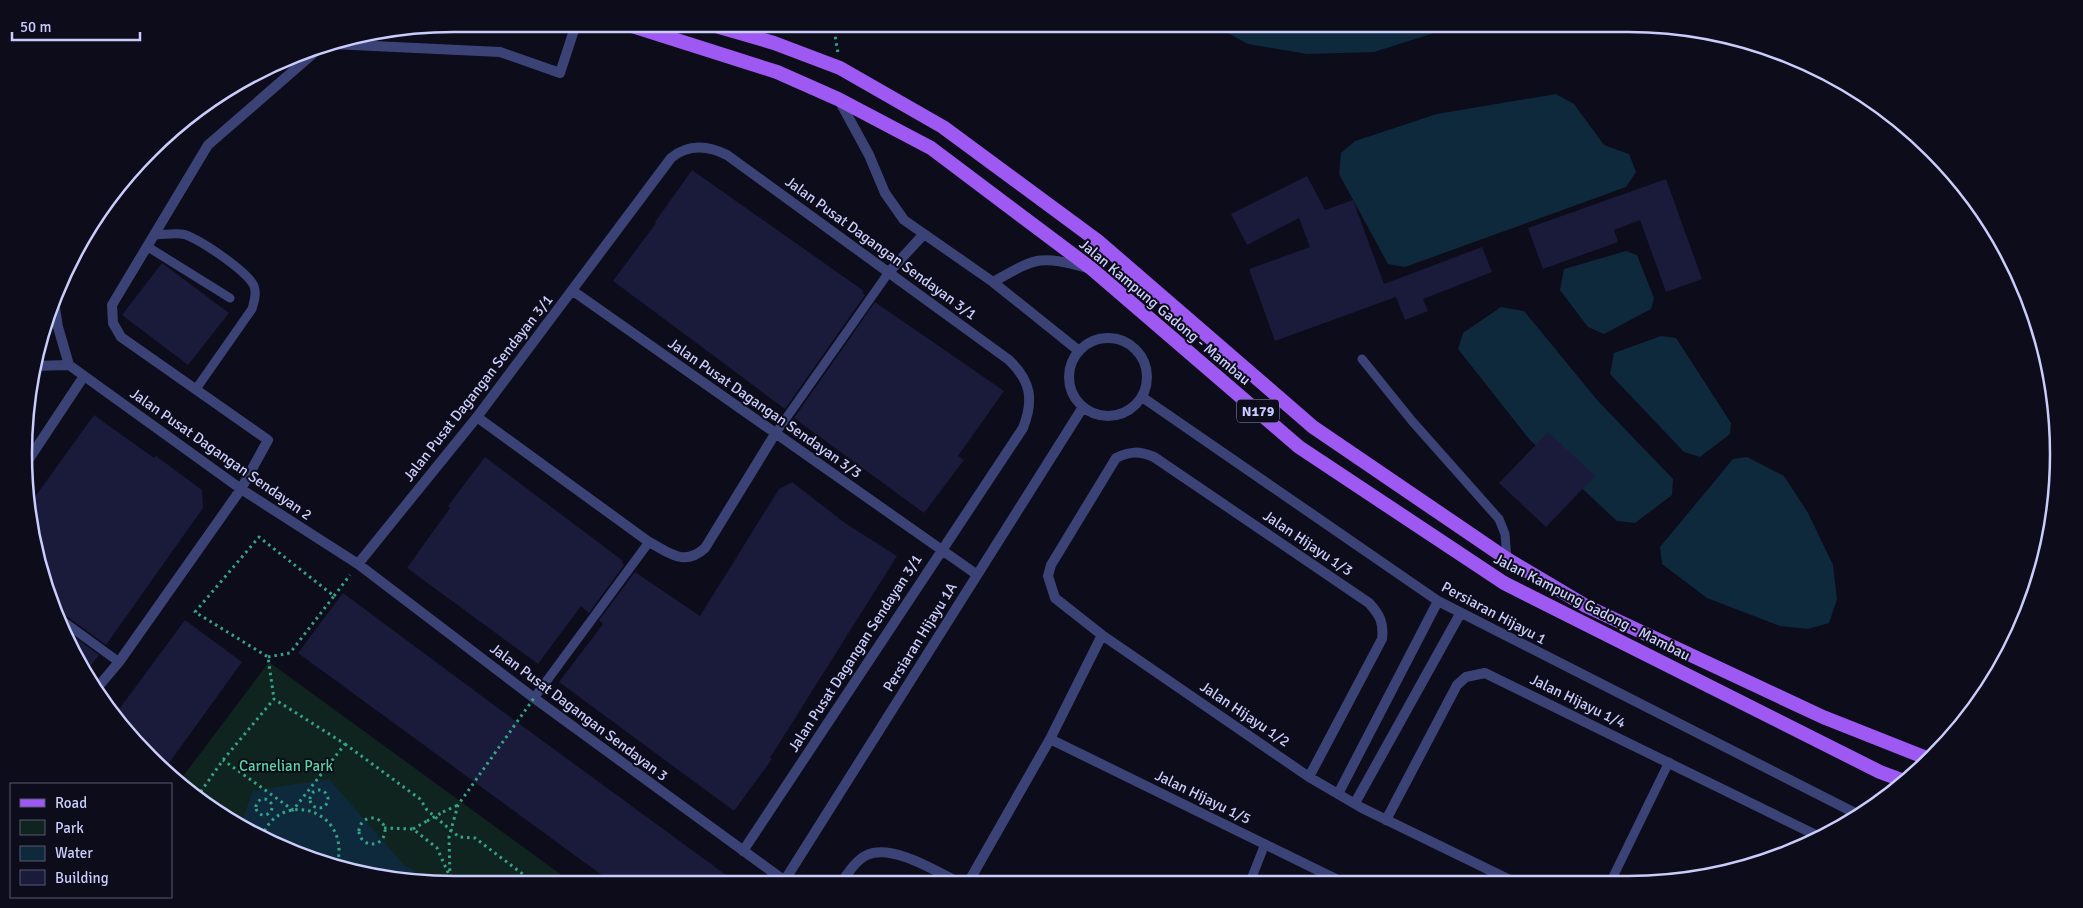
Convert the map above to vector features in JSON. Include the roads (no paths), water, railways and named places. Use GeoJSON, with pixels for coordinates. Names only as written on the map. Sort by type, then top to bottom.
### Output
{"type":"FeatureCollection","features":[{"type":"Feature","properties":{"kind":"main road","name":"Jalan Kampung Gadong - Mambau"},"geometry":{"type":"LineString","coordinates":[[651,32],[777,72],[838,99],[931,148],[1092,269],[1299,447],[1504,583],[1880,772],[1898,779]]}},
{"type":"Feature","properties":{"kind":"main road","name":"Jalan Kampung Gadong - Mambau"},"geometry":{"type":"LineString","coordinates":[[736,32],[774,43],[840,68],[943,126],[1099,242],[1313,427],[1507,559],[1586,606],[1823,716],[1922,757]]}},
{"type":"Feature","properties":{"kind":"street"},"geometry":{"type":"LineString","coordinates":[[354,45],[500,52],[560,73],[573,32]]}},
{"type":"Feature","properties":{"kind":"street"},"geometry":{"type":"LineString","coordinates":[[101,683],[119,662],[241,489],[268,440],[121,337],[113,323],[112,305],[208,145],[307,59]]}},
{"type":"Feature","properties":{"kind":"street"},"geometry":{"type":"LineString","coordinates":[[838,99],[869,155],[884,193],[904,220],[992,282],[1079,351]]}},
{"type":"Feature","properties":{"kind":"street","name":"Jalan Pusat Dagangan Sendayan 3/1"},"geometry":{"type":"LineString","coordinates":[[358,564],[477,417],[671,158],[680,150],[691,147],[716,150],[727,155],[1009,360],[1021,371],[1030,398],[1023,428],[940,550],[743,851]]}},
{"type":"Feature","properties":{"kind":"street"},"geometry":{"type":"LineString","coordinates":[[889,272],[923,235]]}},
{"type":"Feature","properties":{"kind":"street"},"geometry":{"type":"LineString","coordinates":[[992,282],[1031,262],[1045,258],[1092,269]]}},
{"type":"Feature","properties":{"kind":"street","name":"Jalan Pusat Dagangan Sendayan 3/3"},"geometry":{"type":"LineString","coordinates":[[573,291],[976,574]]}},
{"type":"Feature","properties":{"kind":"street"},"geometry":{"type":"LineString","coordinates":[[42,366],[69,365],[56,316]]}},
{"type":"Feature","properties":{"kind":"street"},"geometry":{"type":"LineString","coordinates":[[1100,339],[1113,339],[1125,342],[1135,349],[1143,359],[1147,371],[1146,385],[1142,397],[1133,407],[1121,414],[1108,416],[1094,414],[1083,407],[1074,398],[1069,380],[1072,362],[1079,351],[1088,343],[1100,339]]}},
{"type":"Feature","properties":{"kind":"street","name":"Jalan Pusat Dagangan Sendayan 2"},"geometry":{"type":"LineString","coordinates":[[69,365],[241,489],[358,564]]}},
{"type":"Feature","properties":{"kind":"street"},"geometry":{"type":"LineString","coordinates":[[32,454],[84,376]]}},
{"type":"Feature","properties":{"kind":"street","name":"Persiaran Hijayu 1"},"geometry":{"type":"LineString","coordinates":[[1142,397],[1438,601],[1460,614],[1852,811]]}},
{"type":"Feature","properties":{"kind":"street","name":"Persiaran Hijayu 1A"},"geometry":{"type":"LineString","coordinates":[[788,876],[976,574],[1083,407]]}},
{"type":"Feature","properties":{"kind":"street"},"geometry":{"type":"LineString","coordinates":[[477,417],[649,542],[676,556],[687,558],[696,556],[705,548],[775,434]]}},
{"type":"Feature","properties":{"kind":"street","name":"Jalan Hijayu 1/3"},"geometry":{"type":"LineString","coordinates":[[1080,513],[1116,458],[1128,452],[1140,452],[1154,457],[1171,468],[1369,603],[1379,613],[1384,626],[1382,639],[1309,777]]}},
{"type":"Feature","properties":{"kind":"street","name":"Jalan Hijayu 1/2"},"geometry":{"type":"LineString","coordinates":[[1080,513],[1051,565],[1048,576],[1054,598],[1102,635],[1309,777],[1386,820],[1502,876]]}},
{"type":"Feature","properties":{"kind":"street","name":"Jalan Pusat Dagangan Sendayan 3"},"geometry":{"type":"LineString","coordinates":[[358,564],[534,698],[776,876]]}},
{"type":"Feature","properties":{"kind":"street"},"geometry":{"type":"LineString","coordinates":[[1338,794],[1438,601]]}},
{"type":"Feature","properties":{"kind":"street"},"geometry":{"type":"LineString","coordinates":[[1355,803],[1460,614]]}},
{"type":"Feature","properties":{"kind":"street"},"geometry":{"type":"LineString","coordinates":[[972,876],[1050,739],[1102,635]]}},
{"type":"Feature","properties":{"kind":"street","name":"Jalan Hijayu 1/4"},"geometry":{"type":"LineString","coordinates":[[1386,820],[1457,685],[1466,677],[1485,673],[1496,676],[1812,833]]}},
{"type":"Feature","properties":{"kind":"street","name":"Jalan Hijayu 1/5"},"geometry":{"type":"LineString","coordinates":[[1050,739],[1330,876]]}},
{"type":"Feature","properties":{"kind":"street"},"geometry":{"type":"LineString","coordinates":[[846,876],[856,863],[866,855],[877,852],[899,855],[945,876]]}},
{"type":"Feature","properties":{"kind":"lane"},"geometry":{"type":"LineString","coordinates":[[154,235],[184,234],[196,240],[247,276],[255,288],[255,300],[252,309],[196,389]]}},
{"type":"Feature","properties":{"kind":"lane"},"geometry":{"type":"LineString","coordinates":[[148,247],[230,298]]}},
{"type":"Feature","properties":{"kind":"lane"},"geometry":{"type":"LineString","coordinates":[[775,434],[889,272]]}},
{"type":"Feature","properties":{"kind":"lane"},"geometry":{"type":"LineString","coordinates":[[1362,359],[1412,421],[1499,519],[1505,534],[1507,559]]}},
{"type":"Feature","properties":{"kind":"lane"},"geometry":{"type":"LineString","coordinates":[[534,698],[649,542]]}},
{"type":"Feature","properties":{"kind":"lane"},"geometry":{"type":"LineString","coordinates":[[70,626],[119,662]]}},
{"type":"Feature","properties":{"kind":"lane"},"geometry":{"type":"LineString","coordinates":[[1613,876],[1669,762]]}},
{"type":"Feature","properties":{"kind":"lane"},"geometry":{"type":"LineString","coordinates":[[1252,876],[1265,844]]}},
{"type":"Feature","properties":{"kind":"water"},"geometry":{"type":"Polygon","coordinates":[[[1226,32],[1437,32],[1374,52],[1307,54],[1248,44],[1226,32]]]}},
{"type":"Feature","properties":{"kind":"water"},"geometry":{"type":"Polygon","coordinates":[[[1556,94],[1574,104],[1604,145],[1629,154],[1636,172],[1626,187],[1405,267],[1388,264],[1339,174],[1341,153],[1355,141],[1437,114],[1556,94]]]}},
{"type":"Feature","properties":{"kind":"water"},"geometry":{"type":"Polygon","coordinates":[[[1626,251],[1637,255],[1654,298],[1651,309],[1604,334],[1588,327],[1560,290],[1564,269],[1626,251]]]}},
{"type":"Feature","properties":{"kind":"water"},"geometry":{"type":"Polygon","coordinates":[[[1501,307],[1524,311],[1598,401],[1673,479],[1672,495],[1635,523],[1617,521],[1530,440],[1458,349],[1463,333],[1501,307]]]}},
{"type":"Feature","properties":{"kind":"water"},"geometry":{"type":"Polygon","coordinates":[[[1661,336],[1676,338],[1731,423],[1730,434],[1700,457],[1684,452],[1610,374],[1614,353],[1661,336]]]}},
{"type":"Feature","properties":{"kind":"water"},"geometry":{"type":"Polygon","coordinates":[[[1747,457],[1784,476],[1808,513],[1833,565],[1837,599],[1829,623],[1808,629],[1780,626],[1707,598],[1662,564],[1660,547],[1733,459],[1747,457]]]}},
{"type":"Feature","properties":{"kind":"water"},"geometry":{"type":"Polygon","coordinates":[[[329,779],[404,865],[420,874],[345,861],[319,853],[268,832],[243,819],[253,791],[329,779]]]}},
{"type":"Feature","properties":{"kind":"park label","name":"Carnelian Park"},"geometry":{"type":"Point","coordinates":[286,766]}}]}
